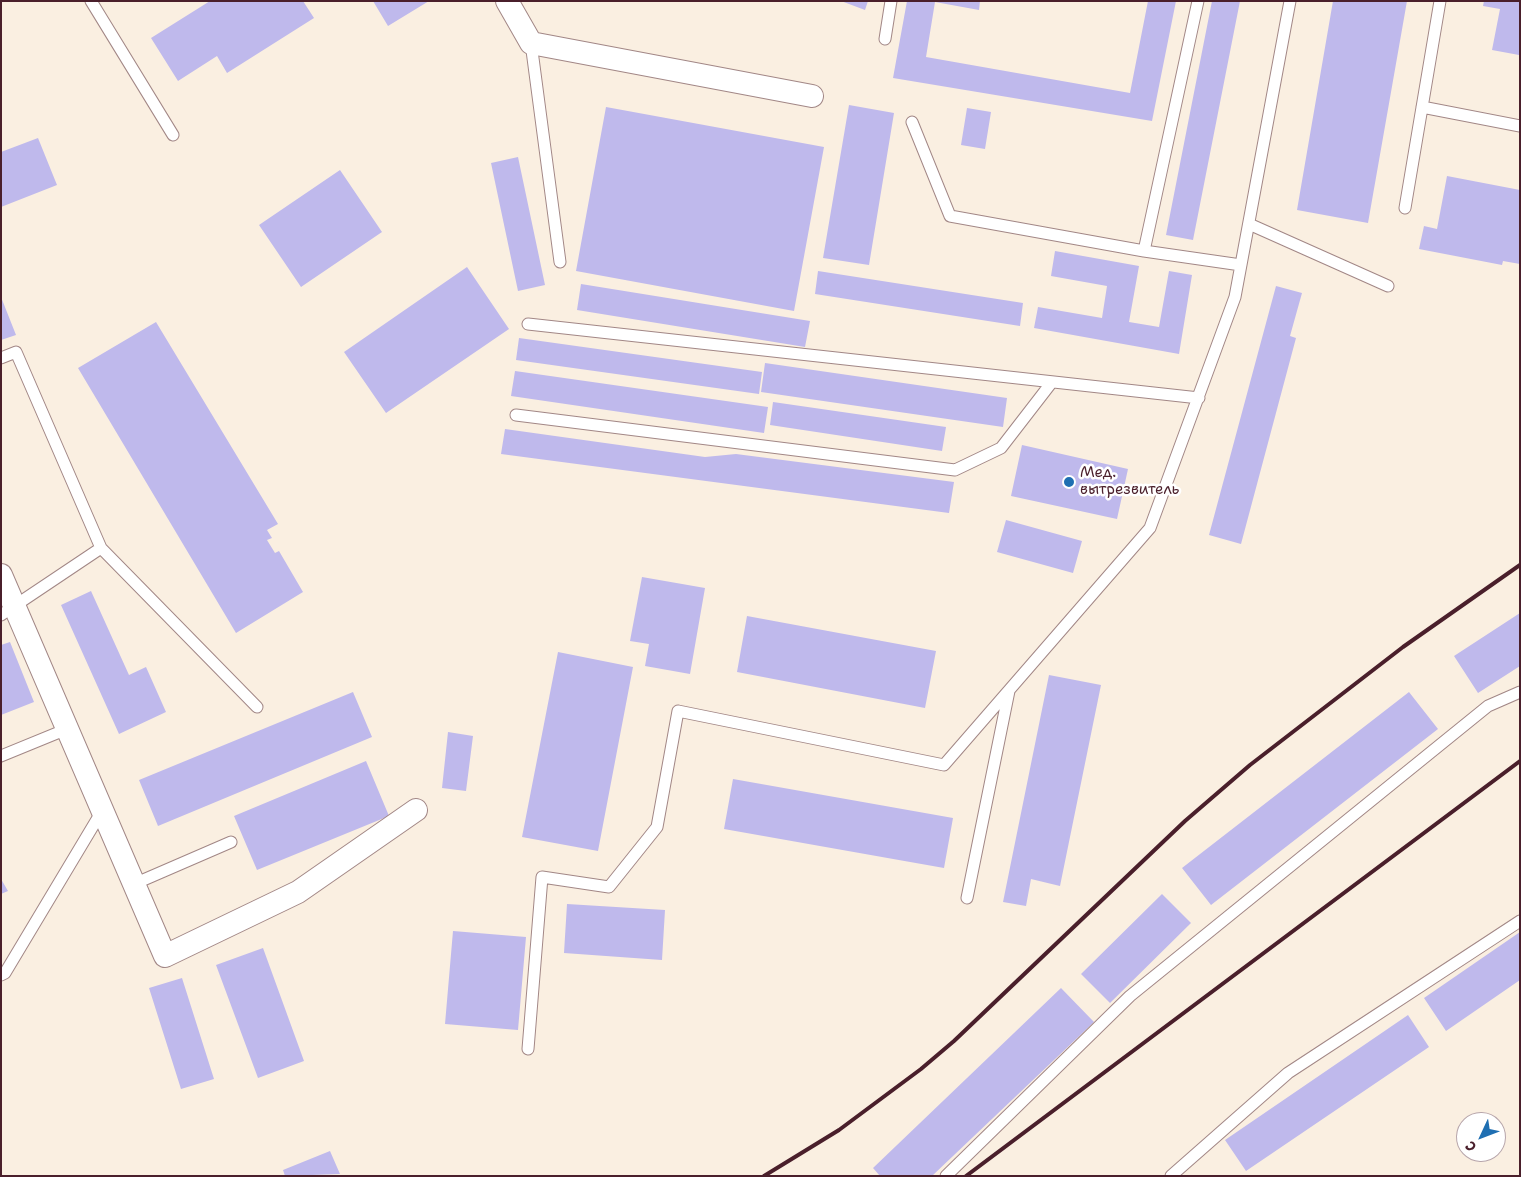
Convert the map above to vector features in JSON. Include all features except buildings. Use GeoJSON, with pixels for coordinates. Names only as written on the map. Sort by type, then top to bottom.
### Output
{"type":"FeatureCollection","features":[{"type":"Feature","properties":{"kind":"street"},"geometry":{"type":"LineString","coordinates":[[507,1],[531,43],[812,96]]}},
{"type":"Feature","properties":{"kind":"street"},"geometry":{"type":"LineString","coordinates":[[1,575],[8,611],[68,729],[165,956],[298,892],[416,810]]}},
{"type":"Feature","properties":{"kind":"lane"},"geometry":{"type":"LineString","coordinates":[[92,1],[173,135]]}},
{"type":"Feature","properties":{"kind":"lane"},"geometry":{"type":"LineString","coordinates":[[885,38],[891,1]]}},
{"type":"Feature","properties":{"kind":"lane"},"geometry":{"type":"LineString","coordinates":[[1144,251],[1198,1]]}},
{"type":"Feature","properties":{"kind":"lane"},"geometry":{"type":"LineString","coordinates":[[528,1050],[542,877],[609,887],[615,880],[657,827],[678,711],[944,765],[1150,528],[1235,297],[1290,1]]}},
{"type":"Feature","properties":{"kind":"lane"},"geometry":{"type":"LineString","coordinates":[[1404,208],[1440,1]]}},
{"type":"Feature","properties":{"kind":"lane"},"geometry":{"type":"LineString","coordinates":[[531,43],[560,262]]}},
{"type":"Feature","properties":{"kind":"lane"},"geometry":{"type":"LineString","coordinates":[[1422,108],[1520,126]]}},
{"type":"Feature","properties":{"kind":"lane"},"geometry":{"type":"LineString","coordinates":[[912,122],[950,216],[1144,251],[1241,266]]}},
{"type":"Feature","properties":{"kind":"lane"},"geometry":{"type":"LineString","coordinates":[[1249,224],[1388,286]]}},
{"type":"Feature","properties":{"kind":"lane"},"geometry":{"type":"LineString","coordinates":[[528,324],[1199,398]]}},
{"type":"Feature","properties":{"kind":"lane"},"geometry":{"type":"LineString","coordinates":[[1,358],[16,352],[100,548],[257,707]]}},
{"type":"Feature","properties":{"kind":"lane"},"geometry":{"type":"LineString","coordinates":[[516,415],[955,470],[1001,448],[1052,382]]}},
{"type":"Feature","properties":{"kind":"lane"},"geometry":{"type":"LineString","coordinates":[[8,611],[100,548]]}},
{"type":"Feature","properties":{"kind":"lane"},"geometry":{"type":"LineString","coordinates":[[967,898],[1010,690]]}},
{"type":"Feature","properties":{"kind":"lane"},"geometry":{"type":"LineString","coordinates":[[946,1176],[1130,996],[1488,706],[1520,692]]}},
{"type":"Feature","properties":{"kind":"lane"},"geometry":{"type":"LineString","coordinates":[[1,756],[68,729]]}},
{"type":"Feature","properties":{"kind":"lane"},"geometry":{"type":"LineString","coordinates":[[1,976],[5,973],[103,811]]}},
{"type":"Feature","properties":{"kind":"lane"},"geometry":{"type":"LineString","coordinates":[[134,884],[231,842]]}},
{"type":"Feature","properties":{"kind":"lane"},"geometry":{"type":"LineString","coordinates":[[1171,1176],[1288,1073],[1520,921]]}},
{"type":"Feature","properties":{"kind":"railway"},"geometry":{"type":"LineString","coordinates":[[764,1176],[839,1130],[921,1069],[954,1041],[1185,821],[1250,765],[1403,647],[1520,565]]}},
{"type":"Feature","properties":{"kind":"railway"},"geometry":{"type":"LineString","coordinates":[[966,1176],[1520,761]]}},
{"type":"Feature","properties":{"kind":"place","name":"Мед. вытрезвитель"},"geometry":{"type":"Point","coordinates":[1069,482]}}]}
